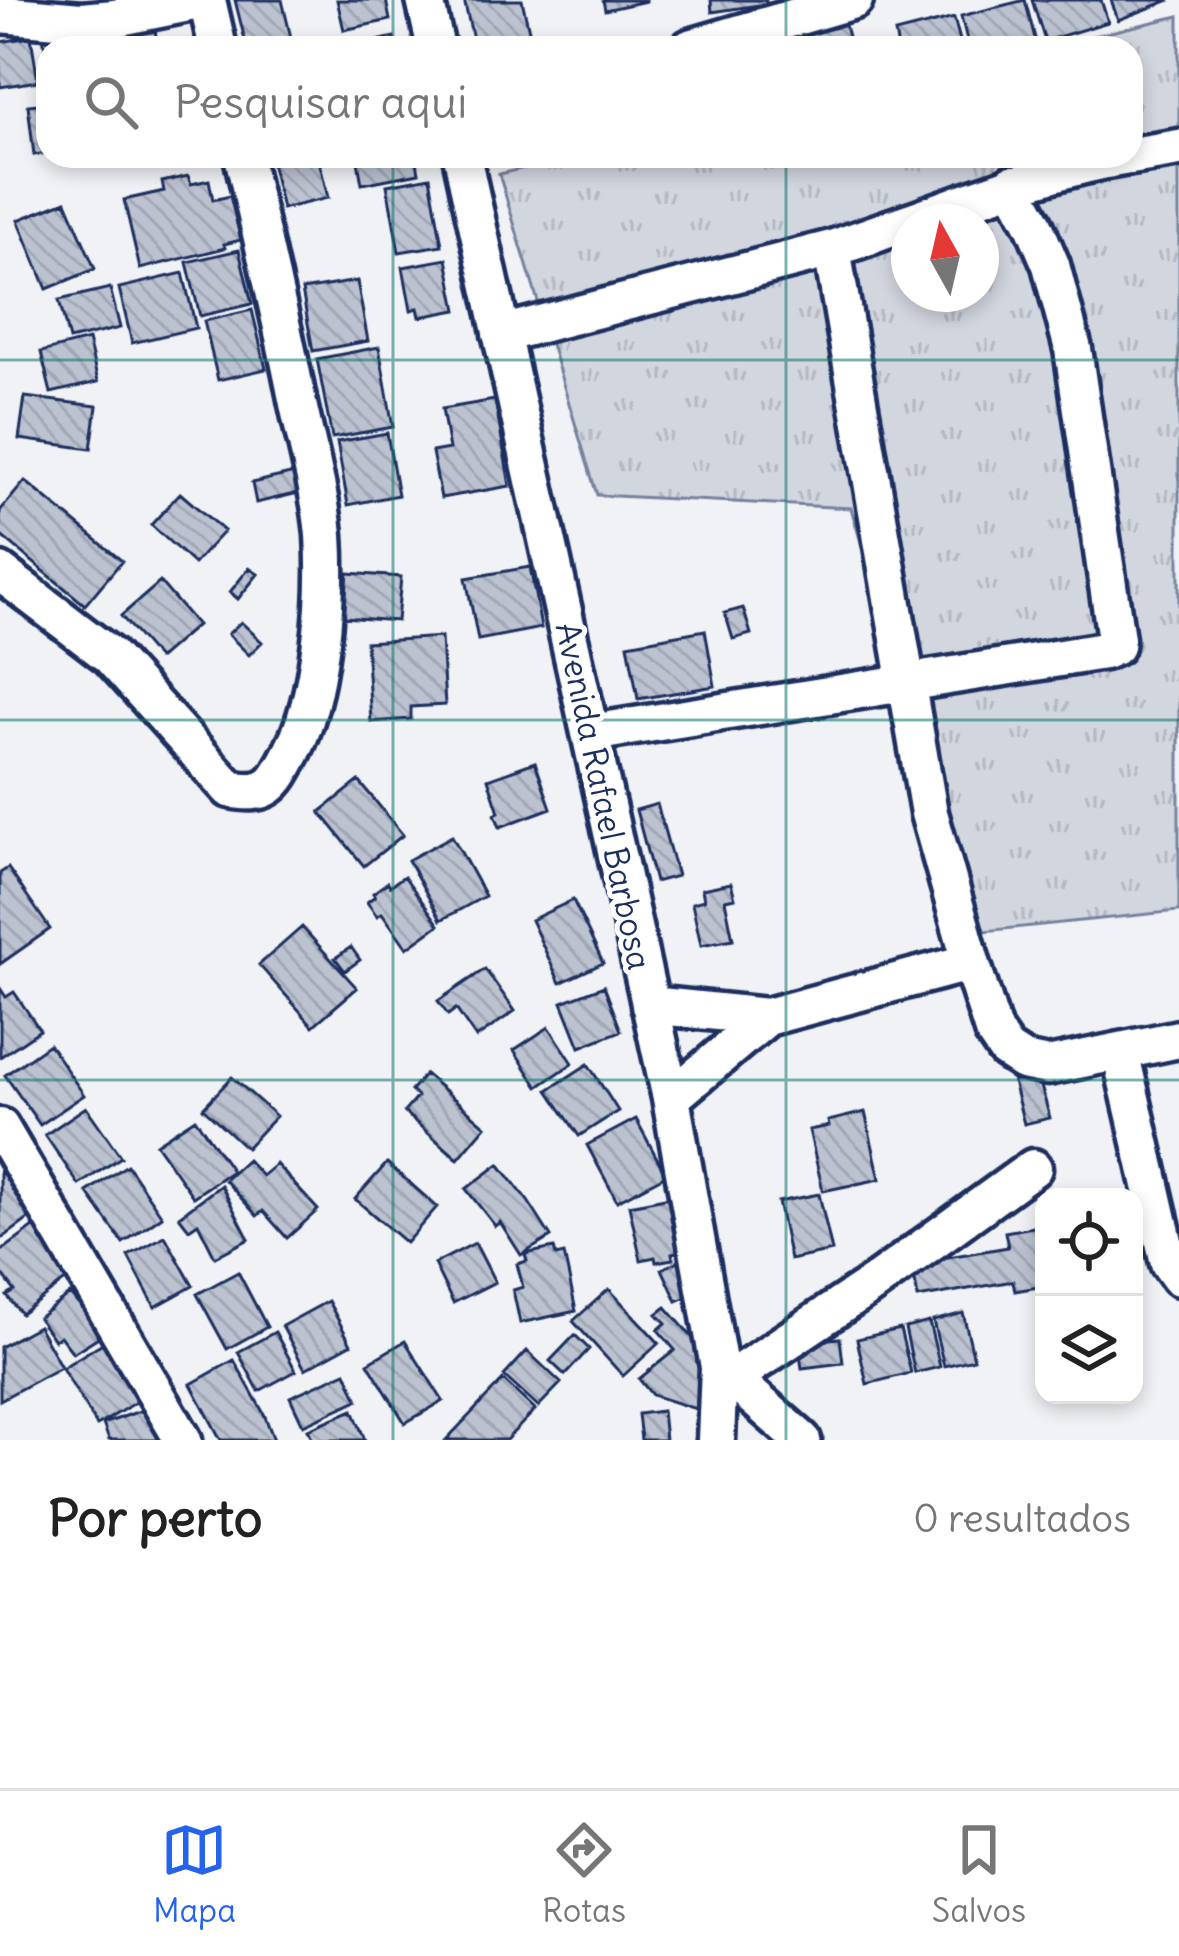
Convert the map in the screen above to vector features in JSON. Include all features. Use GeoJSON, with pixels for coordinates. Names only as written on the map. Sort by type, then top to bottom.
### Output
{"type":"FeatureCollection","features":[{"type":"Feature","properties":{"kind":"street"},"geometry":{"type":"LineString","coordinates":[[0,14],[81,21],[205,0],[215,36]]}},
{"type":"Feature","properties":{"kind":"street"},"geometry":{"type":"LineString","coordinates":[[425,0],[433,36]]}},
{"type":"Feature","properties":{"kind":"street"},"geometry":{"type":"LineString","coordinates":[[731,36],[854,0]]}},
{"type":"Feature","properties":{"kind":"street"},"geometry":{"type":"LineString","coordinates":[[1143,154],[1179,148]]}},
{"type":"Feature","properties":{"kind":"street"},"geometry":{"type":"LineString","coordinates":[[0,572],[110,656],[230,789],[251,793],[275,783],[303,730],[318,659],[323,532],[246,168]]}},
{"type":"Feature","properties":{"kind":"street","name":"Avenida Rafael Barbosa"},"geometry":{"type":"LineString","coordinates":[[465,168],[592,734],[726,1373],[716,1440]]}},
{"type":"Feature","properties":{"kind":"street"},"geometry":{"type":"LineString","coordinates":[[958,204],[1071,168]]}},
{"type":"Feature","properties":{"kind":"street"},"geometry":{"type":"LineString","coordinates":[[592,734],[1112,649],[1116,639],[1073,349],[1052,265],[1012,184]]}},
{"type":"Feature","properties":{"kind":"street"},"geometry":{"type":"LineString","coordinates":[[502,334],[832,249],[891,228]]}},
{"type":"Feature","properties":{"kind":"street"},"geometry":{"type":"LineString","coordinates":[[832,249],[929,812],[993,1030],[1006,1050],[1023,1061],[1048,1066],[1179,1039]]}},
{"type":"Feature","properties":{"kind":"street"},"geometry":{"type":"LineString","coordinates":[[650,1005],[766,1017],[970,962]]}},
{"type":"Feature","properties":{"kind":"street"},"geometry":{"type":"LineString","coordinates":[[670,1098],[766,1017]]}},
{"type":"Feature","properties":{"kind":"street"},"geometry":{"type":"LineString","coordinates":[[1120,1051],[1168,1263],[1179,1277]]}},
{"type":"Feature","properties":{"kind":"street"},"geometry":{"type":"LineString","coordinates":[[0,1127],[183,1440]]}},
{"type":"Feature","properties":{"kind":"street"},"geometry":{"type":"LineString","coordinates":[[802,1440],[726,1373],[873,1284],[1033,1168]]}},
{"type":"Feature","properties":{"kind":"green space"},"geometry":{"type":"Polygon","coordinates":[[[1179,16],[1179,911],[974,932],[851,508],[597,495],[499,174],[525,168],[1143,168],[1143,36],[1093,36],[1179,16]]]}},
{"type":"Feature","properties":{"kind":"building"},"geometry":{"type":"Polygon","coordinates":[[[235,0],[282,0],[291,36],[244,36],[235,0]]]}},
{"type":"Feature","properties":{"kind":"building"},"geometry":{"type":"Polygon","coordinates":[[[337,0],[386,0],[390,20],[344,30],[337,0]]]}},
{"type":"Feature","properties":{"kind":"building"},"geometry":{"type":"Polygon","coordinates":[[[464,0],[522,0],[530,36],[472,36],[464,0]]]}},
{"type":"Feature","properties":{"kind":"building"},"geometry":{"type":"Polygon","coordinates":[[[603,0],[646,0],[646,1],[605,10],[603,0]]]}},
{"type":"Feature","properties":{"kind":"building"},"geometry":{"type":"Polygon","coordinates":[[[711,0],[766,0],[766,4],[712,12],[711,0]]]}},
{"type":"Feature","properties":{"kind":"building"},"geometry":{"type":"Polygon","coordinates":[[[1025,0],[1034,36],[966,36],[961,16],[1025,0]]]}},
{"type":"Feature","properties":{"kind":"building"},"geometry":{"type":"Polygon","coordinates":[[[1032,0],[1101,0],[1108,22],[1062,36],[1043,36],[1032,0]]]}},
{"type":"Feature","properties":{"kind":"building"},"geometry":{"type":"Polygon","coordinates":[[[1111,0],[1170,0],[1118,20],[1111,0]]]}},
{"type":"Feature","properties":{"kind":"building"},"geometry":{"type":"Polygon","coordinates":[[[154,18],[156,36],[110,36],[108,23],[154,18]]]}},
{"type":"Feature","properties":{"kind":"building"},"geometry":{"type":"Polygon","coordinates":[[[843,18],[848,36],[799,36],[798,31],[843,18]]]}},
{"type":"Feature","properties":{"kind":"building"},"geometry":{"type":"Polygon","coordinates":[[[954,18],[959,36],[896,36],[954,18]]]}},
{"type":"Feature","properties":{"kind":"building"},"geometry":{"type":"Polygon","coordinates":[[[90,23],[92,36],[43,36],[42,30],[90,23]]]}},
{"type":"Feature","properties":{"kind":"building"},"geometry":{"type":"Polygon","coordinates":[[[31,37],[36,81],[0,87],[0,42],[31,37]]]}},
{"type":"Feature","properties":{"kind":"building"},"geometry":{"type":"Polygon","coordinates":[[[36,104],[34,155],[28,105],[36,104]]]}},
{"type":"Feature","properties":{"kind":"building"},"geometry":{"type":"Polygon","coordinates":[[[273,168],[321,168],[328,198],[282,209],[273,168]]]}},
{"type":"Feature","properties":{"kind":"building"},"geometry":{"type":"Polygon","coordinates":[[[359,168],[418,168],[419,173],[362,184],[359,168]]]}},
{"type":"Feature","properties":{"kind":"building"},"geometry":{"type":"Polygon","coordinates":[[[188,176],[191,184],[209,180],[213,200],[230,196],[241,240],[140,269],[124,200],[164,191],[162,182],[188,176]]]}},
{"type":"Feature","properties":{"kind":"building"},"geometry":{"type":"Polygon","coordinates":[[[430,177],[442,245],[399,252],[387,185],[430,177]]]}},
{"type":"Feature","properties":{"kind":"building"},"geometry":{"type":"Polygon","coordinates":[[[66,201],[95,269],[47,289],[18,220],[66,201]]]}},
{"type":"Feature","properties":{"kind":"building"},"geometry":{"type":"Polygon","coordinates":[[[239,250],[252,304],[200,316],[187,262],[239,250]]]}},
{"type":"Feature","properties":{"kind":"building"},"geometry":{"type":"Polygon","coordinates":[[[447,259],[457,310],[420,317],[418,308],[411,310],[403,267],[447,259]]]}},
{"type":"Feature","properties":{"kind":"building"},"geometry":{"type":"Polygon","coordinates":[[[183,273],[196,328],[132,343],[119,288],[183,273]]]}},
{"type":"Feature","properties":{"kind":"building"},"geometry":{"type":"Polygon","coordinates":[[[357,281],[368,341],[313,351],[302,290],[357,281]]]}},
{"type":"Feature","properties":{"kind":"building"},"geometry":{"type":"Polygon","coordinates":[[[110,288],[120,328],[69,340],[59,300],[110,288]]]}},
{"type":"Feature","properties":{"kind":"building"},"geometry":{"type":"Polygon","coordinates":[[[252,310],[266,369],[218,380],[204,321],[252,310]]]}},
{"type":"Feature","properties":{"kind":"building"},"geometry":{"type":"Polygon","coordinates":[[[88,340],[98,382],[51,393],[41,352],[88,340]]]}},
{"type":"Feature","properties":{"kind":"building"},"geometry":{"type":"Polygon","coordinates":[[[379,347],[393,427],[332,438],[317,359],[379,347]]]}},
{"type":"Feature","properties":{"kind":"building"},"geometry":{"type":"Polygon","coordinates":[[[25,397],[97,406],[91,449],[19,439],[25,397]]]}},
{"type":"Feature","properties":{"kind":"building"},"geometry":{"type":"Polygon","coordinates":[[[495,400],[510,486],[441,498],[432,452],[449,449],[442,409],[495,400]]]}},
{"type":"Feature","properties":{"kind":"building"},"geometry":{"type":"Polygon","coordinates":[[[387,433],[398,495],[348,505],[337,442],[387,433]]]}},
{"type":"Feature","properties":{"kind":"building"},"geometry":{"type":"Polygon","coordinates":[[[303,471],[307,491],[256,503],[252,483],[303,471]]]}},
{"type":"Feature","properties":{"kind":"building"},"geometry":{"type":"Polygon","coordinates":[[[25,481],[122,561],[85,605],[0,535],[0,511],[25,481]]]}},
{"type":"Feature","properties":{"kind":"building"},"geometry":{"type":"Polygon","coordinates":[[[180,493],[224,531],[194,564],[151,525],[180,493]]]}},
{"type":"Feature","properties":{"kind":"building"},"geometry":{"type":"Polygon","coordinates":[[[530,567],[541,628],[478,640],[466,578],[530,567]]]}},
{"type":"Feature","properties":{"kind":"building"},"geometry":{"type":"Polygon","coordinates":[[[249,568],[258,574],[238,599],[230,592],[249,568]]]}},
{"type":"Feature","properties":{"kind":"building"},"geometry":{"type":"Polygon","coordinates":[[[348,573],[401,577],[397,621],[344,617],[348,573]]]}},
{"type":"Feature","properties":{"kind":"building"},"geometry":{"type":"Polygon","coordinates":[[[160,582],[197,625],[158,659],[121,616],[160,582]]]}},
{"type":"Feature","properties":{"kind":"building"},"geometry":{"type":"Polygon","coordinates":[[[743,608],[751,634],[733,639],[725,613],[743,608]]]}},
{"type":"Feature","properties":{"kind":"building"},"geometry":{"type":"Polygon","coordinates":[[[241,622],[262,642],[249,655],[228,634],[241,622]]]}},
{"type":"Feature","properties":{"kind":"building"},"geometry":{"type":"Polygon","coordinates":[[[705,630],[715,686],[638,699],[628,644],[705,630]]]}},
{"type":"Feature","properties":{"kind":"building"},"geometry":{"type":"Polygon","coordinates":[[[441,637],[445,705],[411,707],[411,719],[371,722],[366,642],[441,637]]]}},
{"type":"Feature","properties":{"kind":"building"},"geometry":{"type":"Polygon","coordinates":[[[535,762],[551,808],[500,827],[488,779],[535,762]]]}},
{"type":"Feature","properties":{"kind":"building"},"geometry":{"type":"Polygon","coordinates":[[[359,781],[403,835],[364,866],[320,812],[359,781]]]}},
{"type":"Feature","properties":{"kind":"building"},"geometry":{"type":"Polygon","coordinates":[[[657,804],[677,876],[655,882],[636,810],[657,804]]]}},
{"type":"Feature","properties":{"kind":"building"},"geometry":{"type":"Polygon","coordinates":[[[452,836],[485,896],[441,920],[408,860],[452,836]]]}},
{"type":"Feature","properties":{"kind":"building"},"geometry":{"type":"Polygon","coordinates":[[[8,868],[50,929],[0,964],[0,873],[8,868]]]}},
{"type":"Feature","properties":{"kind":"building"},"geometry":{"type":"Polygon","coordinates":[[[404,876],[439,925],[407,948],[382,913],[377,916],[367,902],[388,882],[390,886],[404,876]]]}},
{"type":"Feature","properties":{"kind":"building"},"geometry":{"type":"Polygon","coordinates":[[[731,883],[735,898],[725,900],[733,939],[701,945],[692,903],[704,900],[702,889],[731,883]]]}},
{"type":"Feature","properties":{"kind":"building"},"geometry":{"type":"Polygon","coordinates":[[[573,900],[603,963],[560,983],[531,920],[573,900]]]}},
{"type":"Feature","properties":{"kind":"building"},"geometry":{"type":"Polygon","coordinates":[[[302,927],[357,988],[313,1026],[259,965],[302,927]]]}},
{"type":"Feature","properties":{"kind":"building"},"geometry":{"type":"Polygon","coordinates":[[[351,947],[360,960],[345,971],[335,958],[351,947]]]}},
{"type":"Feature","properties":{"kind":"building"},"geometry":{"type":"Polygon","coordinates":[[[485,969],[515,1011],[476,1038],[456,1009],[448,1015],[438,1001],[485,969]]]}},
{"type":"Feature","properties":{"kind":"building"},"geometry":{"type":"Polygon","coordinates":[[[604,986],[621,1031],[580,1047],[562,1002],[604,986]]]}},
{"type":"Feature","properties":{"kind":"building"},"geometry":{"type":"Polygon","coordinates":[[[0,988],[6,997],[14,992],[40,1030],[0,1057],[0,988]]]}},
{"type":"Feature","properties":{"kind":"building"},"geometry":{"type":"Polygon","coordinates":[[[549,1027],[573,1063],[538,1087],[514,1050],[549,1027]]]}},
{"type":"Feature","properties":{"kind":"building"},"geometry":{"type":"Polygon","coordinates":[[[49,1044],[84,1095],[40,1125],[5,1075],[49,1044]]]}},
{"type":"Feature","properties":{"kind":"building"},"geometry":{"type":"Polygon","coordinates":[[[588,1064],[618,1111],[579,1136],[548,1090],[588,1064]]]}},
{"type":"Feature","properties":{"kind":"building"},"geometry":{"type":"Polygon","coordinates":[[[1037,1072],[1050,1118],[1024,1124],[1012,1078],[1037,1072]]]}},
{"type":"Feature","properties":{"kind":"building"},"geometry":{"type":"Polygon","coordinates":[[[425,1074],[486,1126],[458,1159],[404,1112],[417,1097],[411,1091],[425,1074]]]}},
{"type":"Feature","properties":{"kind":"building"},"geometry":{"type":"Polygon","coordinates":[[[232,1077],[276,1116],[246,1148],[203,1108],[232,1077]]]}},
{"type":"Feature","properties":{"kind":"building"},"geometry":{"type":"Polygon","coordinates":[[[86,1107],[121,1157],[79,1185],[45,1135],[86,1107]]]}},
{"type":"Feature","properties":{"kind":"building"},"geometry":{"type":"Polygon","coordinates":[[[865,1112],[880,1179],[823,1191],[809,1130],[865,1112]]]}},
{"type":"Feature","properties":{"kind":"building"},"geometry":{"type":"Polygon","coordinates":[[[195,1118],[232,1171],[193,1197],[156,1144],[195,1118]]]}},
{"type":"Feature","properties":{"kind":"building"},"geometry":{"type":"Polygon","coordinates":[[[636,1119],[666,1175],[617,1201],[587,1145],[636,1119]]]}},
{"type":"Feature","properties":{"kind":"building"},"geometry":{"type":"Polygon","coordinates":[[[247,1160],[262,1176],[276,1164],[318,1210],[287,1238],[263,1211],[257,1216],[225,1180],[247,1160]]]}},
{"type":"Feature","properties":{"kind":"building"},"geometry":{"type":"Polygon","coordinates":[[[387,1163],[437,1207],[406,1243],[355,1199],[387,1163]]]}},
{"type":"Feature","properties":{"kind":"building"},"geometry":{"type":"Polygon","coordinates":[[[499,1164],[551,1237],[521,1255],[500,1222],[495,1226],[466,1189],[499,1164]]]}},
{"type":"Feature","properties":{"kind":"building"},"geometry":{"type":"Polygon","coordinates":[[[127,1165],[162,1216],[123,1243],[87,1192],[127,1165]]]}},
{"type":"Feature","properties":{"kind":"building"},"geometry":{"type":"Polygon","coordinates":[[[0,1170],[34,1215],[0,1240],[0,1170]]]}},
{"type":"Feature","properties":{"kind":"building"},"geometry":{"type":"Polygon","coordinates":[[[221,1185],[249,1239],[215,1257],[198,1223],[189,1229],[179,1216],[221,1185]]]}},
{"type":"Feature","properties":{"kind":"building"},"geometry":{"type":"Polygon","coordinates":[[[819,1194],[832,1251],[790,1260],[778,1202],[819,1194]]]}},
{"type":"Feature","properties":{"kind":"building"},"geometry":{"type":"Polygon","coordinates":[[[670,1197],[682,1251],[672,1253],[673,1259],[641,1260],[629,1205],[670,1197]]]}},
{"type":"Feature","properties":{"kind":"building"},"geometry":{"type":"Polygon","coordinates":[[[38,1224],[75,1274],[21,1314],[7,1296],[15,1291],[0,1271],[0,1252],[38,1224]]]}},
{"type":"Feature","properties":{"kind":"building"},"geometry":{"type":"Polygon","coordinates":[[[1035,1227],[1035,1288],[1015,1291],[1013,1281],[918,1298],[912,1263],[1008,1247],[1005,1232],[1035,1227]]]}},
{"type":"Feature","properties":{"kind":"building"},"geometry":{"type":"Polygon","coordinates":[[[165,1236],[193,1286],[155,1307],[128,1256],[165,1236]]]}},
{"type":"Feature","properties":{"kind":"building"},"geometry":{"type":"Polygon","coordinates":[[[475,1243],[495,1282],[453,1303],[434,1264],[475,1243]]]}},
{"type":"Feature","properties":{"kind":"building"},"geometry":{"type":"Polygon","coordinates":[[[554,1248],[556,1256],[564,1254],[576,1311],[520,1323],[513,1290],[523,1287],[517,1264],[527,1261],[525,1254],[554,1248]]]}},
{"type":"Feature","properties":{"kind":"building"},"geometry":{"type":"Polygon","coordinates":[[[687,1257],[702,1290],[677,1301],[662,1269],[687,1257]]]}},
{"type":"Feature","properties":{"kind":"building"},"geometry":{"type":"Polygon","coordinates":[[[238,1272],[267,1327],[227,1349],[197,1294],[238,1272]]]}},
{"type":"Feature","properties":{"kind":"building"},"geometry":{"type":"Polygon","coordinates":[[[609,1289],[659,1343],[623,1376],[573,1321],[609,1289]]]}},
{"type":"Feature","properties":{"kind":"building"},"geometry":{"type":"Polygon","coordinates":[[[70,1294],[77,1303],[86,1296],[111,1329],[73,1353],[60,1336],[54,1340],[38,1318],[70,1294]]]}},
{"type":"Feature","properties":{"kind":"building"},"geometry":{"type":"Polygon","coordinates":[[[328,1301],[351,1344],[305,1369],[282,1326],[328,1301]]]}},
{"type":"Feature","properties":{"kind":"building"},"geometry":{"type":"Polygon","coordinates":[[[666,1307],[691,1336],[698,1330],[705,1412],[652,1395],[639,1379],[675,1350],[658,1330],[666,1323],[657,1314],[666,1307]]]}},
{"type":"Feature","properties":{"kind":"building"},"geometry":{"type":"Polygon","coordinates":[[[963,1313],[974,1359],[944,1366],[933,1321],[963,1313]]]}},
{"type":"Feature","properties":{"kind":"building"},"geometry":{"type":"Polygon","coordinates":[[[929,1322],[940,1367],[915,1373],[905,1328],[929,1322]]]}},
{"type":"Feature","properties":{"kind":"building"},"geometry":{"type":"Polygon","coordinates":[[[38,1326],[61,1367],[0,1400],[0,1347],[38,1326]]]}},
{"type":"Feature","properties":{"kind":"building"},"geometry":{"type":"Polygon","coordinates":[[[900,1329],[911,1373],[867,1384],[857,1339],[900,1329]]]}},
{"type":"Feature","properties":{"kind":"building"},"geometry":{"type":"Polygon","coordinates":[[[275,1332],[296,1371],[259,1391],[238,1352],[275,1332]]]}},
{"type":"Feature","properties":{"kind":"building"},"geometry":{"type":"Polygon","coordinates":[[[575,1335],[589,1349],[565,1375],[550,1361],[575,1335]]]}},
{"type":"Feature","properties":{"kind":"building"},"geometry":{"type":"Polygon","coordinates":[[[840,1338],[843,1363],[802,1368],[798,1342],[840,1338]]]}},
{"type":"Feature","properties":{"kind":"building"},"geometry":{"type":"Polygon","coordinates":[[[109,1339],[144,1397],[97,1426],[62,1368],[109,1339]]]}},
{"type":"Feature","properties":{"kind":"building"},"geometry":{"type":"Polygon","coordinates":[[[405,1341],[443,1401],[405,1423],[368,1363],[405,1341]]]}},
{"type":"Feature","properties":{"kind":"building"},"geometry":{"type":"Polygon","coordinates":[[[527,1351],[561,1383],[538,1407],[504,1376],[527,1351]]]}},
{"type":"Feature","properties":{"kind":"building"},"geometry":{"type":"Polygon","coordinates":[[[234,1360],[274,1440],[221,1440],[191,1384],[234,1360]]]}},
{"type":"Feature","properties":{"kind":"building"},"geometry":{"type":"Polygon","coordinates":[[[346,1372],[358,1400],[303,1425],[290,1397],[346,1372]]]}},
{"type":"Feature","properties":{"kind":"building"},"geometry":{"type":"Polygon","coordinates":[[[503,1380],[535,1410],[506,1440],[446,1440],[503,1380]]]}},
{"type":"Feature","properties":{"kind":"building"},"geometry":{"type":"Polygon","coordinates":[[[157,1405],[170,1440],[109,1440],[103,1424],[157,1405]]]}},
{"type":"Feature","properties":{"kind":"building"},"geometry":{"type":"Polygon","coordinates":[[[353,1410],[365,1440],[313,1440],[308,1429],[353,1410]]]}},
{"type":"Feature","properties":{"kind":"building"},"geometry":{"type":"Polygon","coordinates":[[[662,1411],[665,1440],[641,1440],[638,1414],[662,1411]]]}}]}
